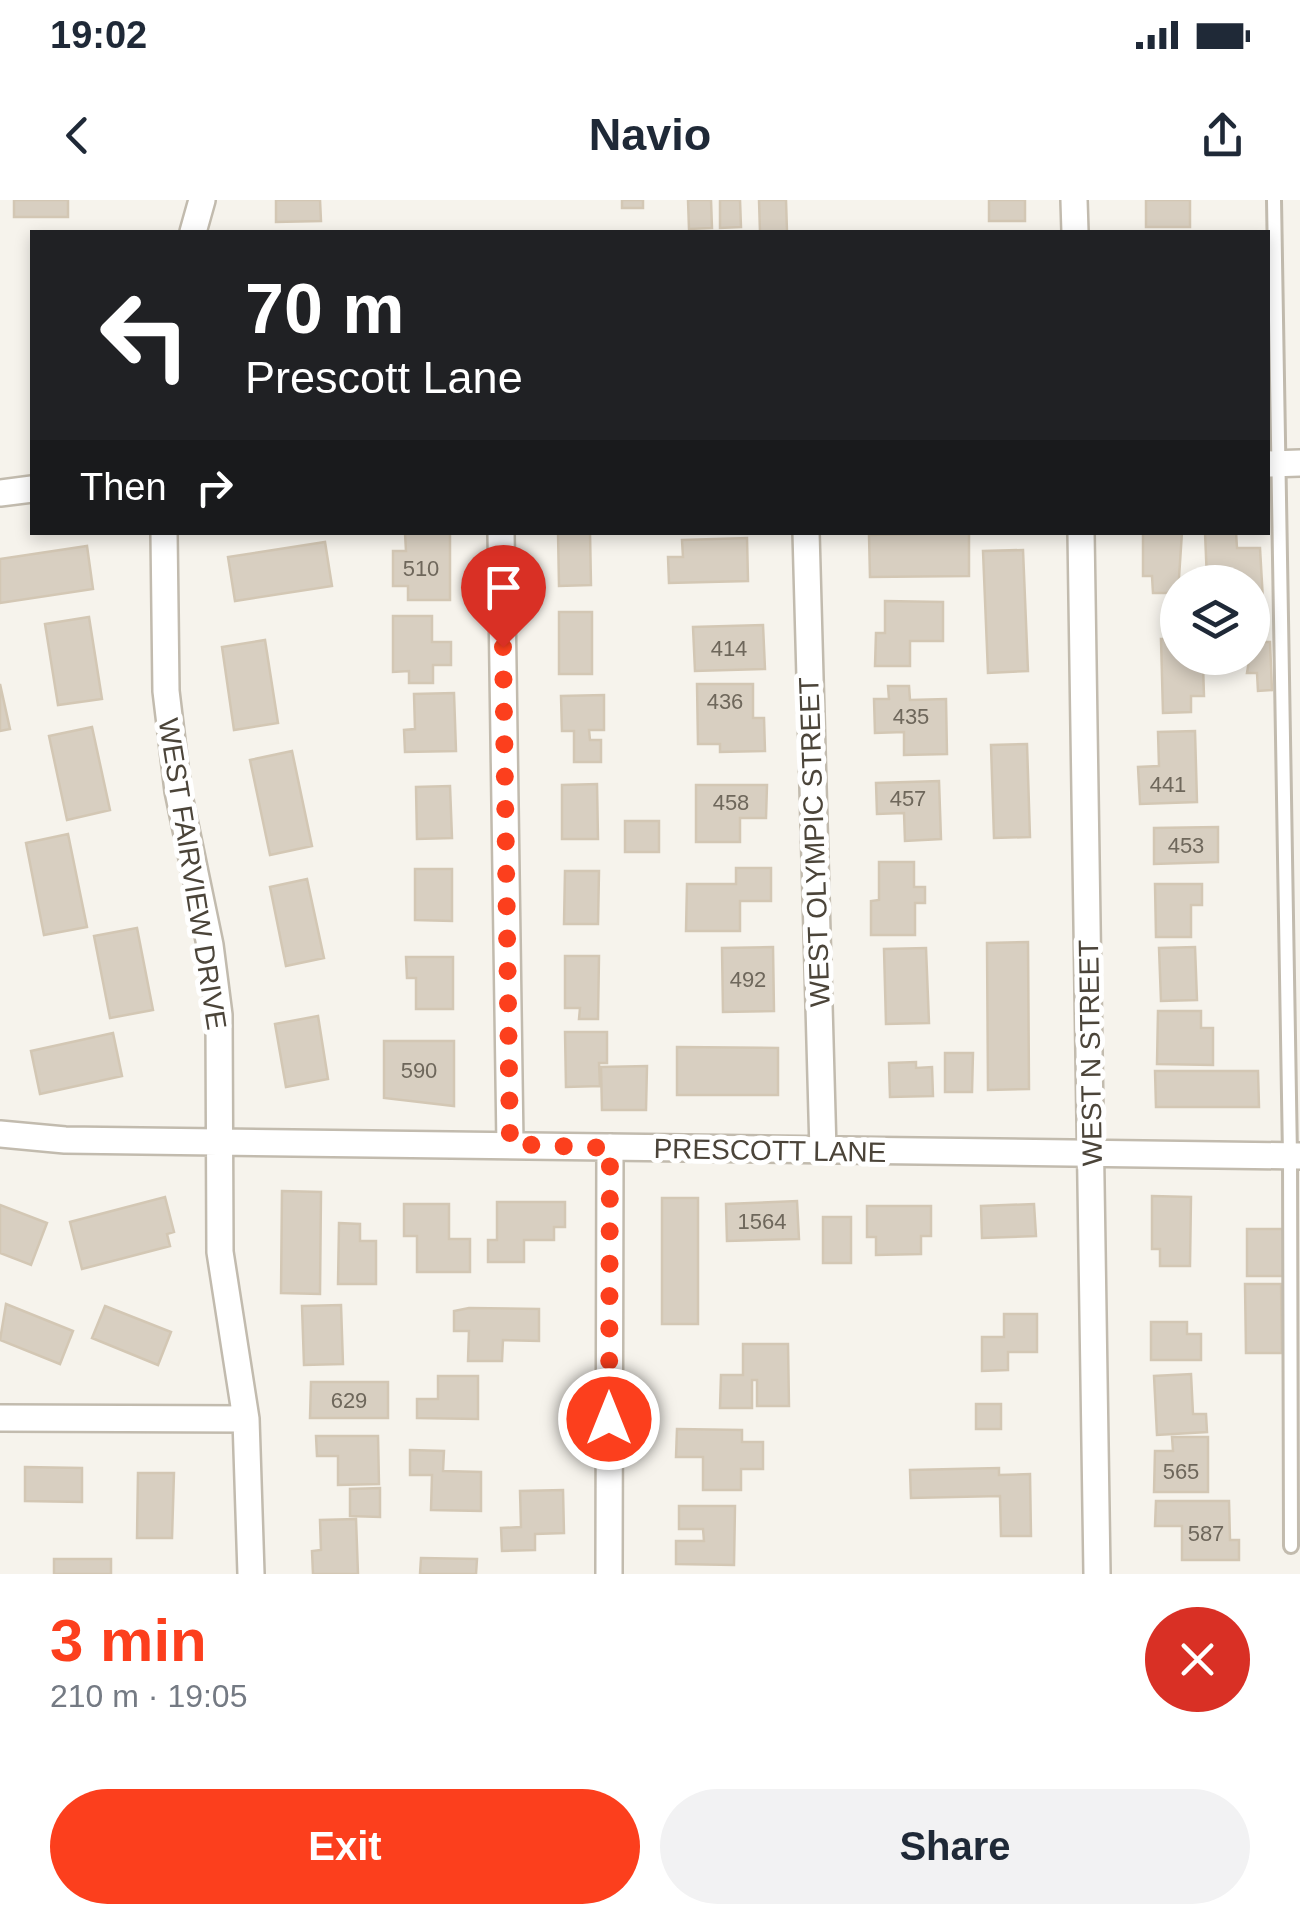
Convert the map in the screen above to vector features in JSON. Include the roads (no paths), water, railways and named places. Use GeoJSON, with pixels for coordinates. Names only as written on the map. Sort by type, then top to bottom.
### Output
{"type":"FeatureCollection","features":[{"type":"Feature","properties":{"kind":"street"},"geometry":{"type":"LineString","coordinates":[[193,230],[202,200]]}},
{"type":"Feature","properties":{"kind":"street"},"geometry":{"type":"LineString","coordinates":[[1074,200],[1075,230]]}},
{"type":"Feature","properties":{"kind":"street"},"geometry":{"type":"LineString","coordinates":[[0,493],[30,490]]}},
{"type":"Feature","properties":{"kind":"street","name":"WEST FAIRVIEW DRIVE"},"geometry":{"type":"LineString","coordinates":[[164,535],[166,691],[219,1015],[220,1252],[246,1420],[251,1574]]}},
{"type":"Feature","properties":{"kind":"street"},"geometry":{"type":"LineString","coordinates":[[502,535],[510,1144]]}},
{"type":"Feature","properties":{"kind":"street","name":"WEST OLYMPIC STREET"},"geometry":{"type":"LineString","coordinates":[[806,535],[823,1151]]}},
{"type":"Feature","properties":{"kind":"street","name":"WEST N STREET"},"geometry":{"type":"LineString","coordinates":[[1080,535],[1097,1574]]}},
{"type":"Feature","properties":{"kind":"street","name":"PRESCOTT LANE"},"geometry":{"type":"LineString","coordinates":[[0,1134],[218,1142],[1295,1156]]}},
{"type":"Feature","properties":{"kind":"street"},"geometry":{"type":"LineString","coordinates":[[609,1574],[610,1148]]}},
{"type":"Feature","properties":{"kind":"street"},"geometry":{"type":"LineString","coordinates":[[0,1418],[246,1420]]}},
{"type":"Feature","properties":{"kind":"lane"},"geometry":{"type":"LineString","coordinates":[[1274,200],[1295,1156],[1291,1546]]}}]}
